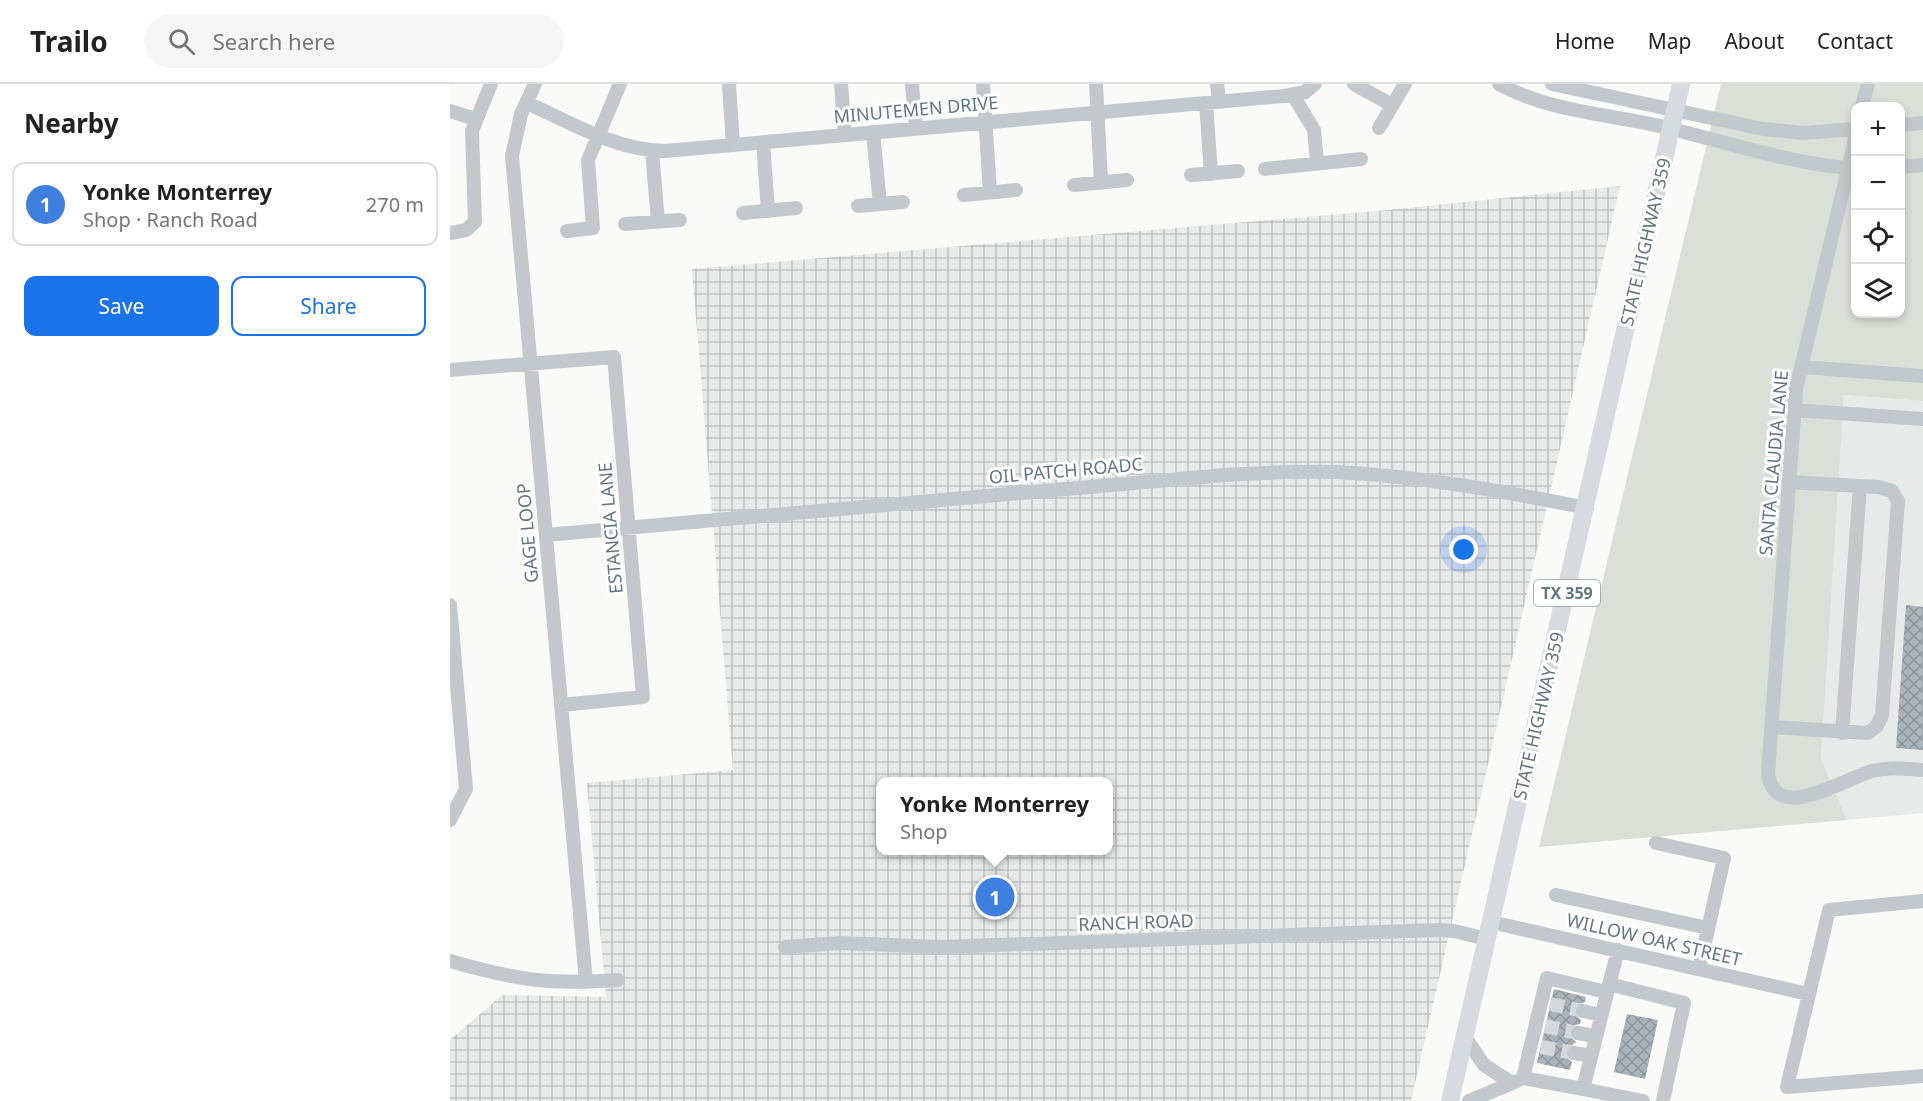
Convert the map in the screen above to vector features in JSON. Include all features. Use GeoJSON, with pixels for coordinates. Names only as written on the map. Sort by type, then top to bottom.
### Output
{"type":"FeatureCollection","features":[{"type":"Feature","properties":{"kind":"main road","name":"STATE HIGHWAY 359"},"geometry":{"type":"LineString","coordinates":[[1450,1101],[1587,508],[1681,84]]}},
{"type":"Feature","properties":{"kind":"street"},"geometry":{"type":"LineString","coordinates":[[450,233],[466,230],[475,222],[472,131],[491,84]]}},
{"type":"Feature","properties":{"kind":"street","name":"GAGE LOOP"},"geometry":{"type":"LineString","coordinates":[[535,84],[516,133],[512,156],[586,982]]}},
{"type":"Feature","properties":{"kind":"street"},"geometry":{"type":"LineString","coordinates":[[567,231],[593,228],[588,160],[620,84]]}},
{"type":"Feature","properties":{"kind":"street"},"geometry":{"type":"LineString","coordinates":[[729,84],[733,145]]}},
{"type":"Feature","properties":{"kind":"street"},"geometry":{"type":"LineString","coordinates":[[841,84],[845,134]]}},
{"type":"Feature","properties":{"kind":"street"},"geometry":{"type":"LineString","coordinates":[[912,84],[916,128]]}},
{"type":"Feature","properties":{"kind":"street"},"geometry":{"type":"LineString","coordinates":[[982,84],[990,192]]}},
{"type":"Feature","properties":{"kind":"street"},"geometry":{"type":"LineString","coordinates":[[1096,84],[1101,182]]}},
{"type":"Feature","properties":{"kind":"street"},"geometry":{"type":"LineString","coordinates":[[1211,174],[1212,103],[1217,84]]}},
{"type":"Feature","properties":{"kind":"street","name":"MINUTEMEN DRIVE"},"geometry":{"type":"LineString","coordinates":[[527,103],[627,147],[652,151],[1293,95],[1305,92],[1315,84]]}},
{"type":"Feature","properties":{"kind":"street"},"geometry":{"type":"LineString","coordinates":[[1354,84],[1392,105]]}},
{"type":"Feature","properties":{"kind":"street"},"geometry":{"type":"LineString","coordinates":[[1378,128],[1405,84]]}},
{"type":"Feature","properties":{"kind":"street"},"geometry":{"type":"LineString","coordinates":[[1499,84],[1520,89],[1548,104],[1672,129],[1809,163],[1851,169]]}},
{"type":"Feature","properties":{"kind":"street"},"geometry":{"type":"LineString","coordinates":[[1552,84],[1785,132],[1851,129]]}},
{"type":"Feature","properties":{"kind":"street"},"geometry":{"type":"LineString","coordinates":[[1863,102],[1868,84]]}},
{"type":"Feature","properties":{"kind":"street"},"geometry":{"type":"LineString","coordinates":[[1293,95],[1314,130],[1317,163]]}},
{"type":"Feature","properties":{"kind":"street"},"geometry":{"type":"LineString","coordinates":[[450,111],[475,119]]}},
{"type":"Feature","properties":{"kind":"street"},"geometry":{"type":"LineString","coordinates":[[1905,125],[1923,123]]}},
{"type":"Feature","properties":{"kind":"street"},"geometry":{"type":"LineString","coordinates":[[873,132],[880,204]]}},
{"type":"Feature","properties":{"kind":"street"},"geometry":{"type":"LineString","coordinates":[[762,142],[768,211]]}},
{"type":"Feature","properties":{"kind":"street"},"geometry":{"type":"LineString","coordinates":[[652,151],[658,221]]}},
{"type":"Feature","properties":{"kind":"street"},"geometry":{"type":"LineString","coordinates":[[1265,169],[1361,159]]}},
{"type":"Feature","properties":{"kind":"street"},"geometry":{"type":"LineString","coordinates":[[1905,167],[1923,165]]}},
{"type":"Feature","properties":{"kind":"street"},"geometry":{"type":"LineString","coordinates":[[1191,175],[1238,171]]}},
{"type":"Feature","properties":{"kind":"street","name":"SANTA CLAUDIA LANE"},"geometry":{"type":"LineString","coordinates":[[1851,173],[1801,367],[1794,410],[1772,727],[1770,787],[1785,798],[1802,798],[1873,771],[1923,770]]}},
{"type":"Feature","properties":{"kind":"street"},"geometry":{"type":"LineString","coordinates":[[1074,185],[1127,180]]}},
{"type":"Feature","properties":{"kind":"street"},"geometry":{"type":"LineString","coordinates":[[964,195],[1016,190]]}},
{"type":"Feature","properties":{"kind":"street"},"geometry":{"type":"LineString","coordinates":[[858,206],[903,202]]}},
{"type":"Feature","properties":{"kind":"street"},"geometry":{"type":"LineString","coordinates":[[743,213],[796,208]]}},
{"type":"Feature","properties":{"kind":"street"},"geometry":{"type":"LineString","coordinates":[[625,224],[680,219]]}},
{"type":"Feature","properties":{"kind":"street","name":"ESTANCIA LANE"},"geometry":{"type":"LineString","coordinates":[[531,363],[614,357],[643,697],[561,705]]}},
{"type":"Feature","properties":{"kind":"street"},"geometry":{"type":"LineString","coordinates":[[450,370],[531,363]]}},
{"type":"Feature","properties":{"kind":"street"},"geometry":{"type":"LineString","coordinates":[[1801,367],[1923,376]]}},
{"type":"Feature","properties":{"kind":"street"},"geometry":{"type":"LineString","coordinates":[[1794,410],[1923,419]]}},
{"type":"Feature","properties":{"kind":"street","name":"OIL PATCH ROADC"},"geometry":{"type":"LineString","coordinates":[[546,535],[1225,475],[1289,472],[1377,475],[1464,484],[1587,508]]}},
{"type":"Feature","properties":{"kind":"street"},"geometry":{"type":"LineString","coordinates":[[1772,727],[1868,733],[1877,726],[1882,715],[1898,501],[1892,491],[1860,486],[1788,482]]}},
{"type":"Feature","properties":{"kind":"street"},"geometry":{"type":"LineString","coordinates":[[1842,733],[1860,486]]}},
{"type":"Feature","properties":{"kind":"street"},"geometry":{"type":"LineString","coordinates":[[450,605],[466,789],[450,820]]}},
{"type":"Feature","properties":{"kind":"street"},"geometry":{"type":"LineString","coordinates":[[1656,843],[1724,858],[1698,969]]}},
{"type":"Feature","properties":{"kind":"street"},"geometry":{"type":"LineString","coordinates":[[1556,895],[1708,928]]}},
{"type":"Feature","properties":{"kind":"street"},"geometry":{"type":"LineString","coordinates":[[1923,901],[1828,910],[1787,1087],[1923,1076]]}},
{"type":"Feature","properties":{"kind":"street","name":"RANCH ROAD"},"geometry":{"type":"LineString","coordinates":[[785,947],[840,943],[940,947],[1489,930]]}},
{"type":"Feature","properties":{"kind":"street","name":"WILLOW OAK STREET"},"geometry":{"type":"LineString","coordinates":[[1489,930],[1618,950],[1808,994]]}},
{"type":"Feature","properties":{"kind":"street"},"geometry":{"type":"LineString","coordinates":[[1583,1089],[1618,950]]}},
{"type":"Feature","properties":{"kind":"street"},"geometry":{"type":"LineString","coordinates":[[450,961],[506,978],[548,983],[618,980]]}},
{"type":"Feature","properties":{"kind":"street"},"geometry":{"type":"LineString","coordinates":[[1469,1101],[1517,1080],[1536,1046],[1546,1003],[1547,978],[1684,1003],[1663,1101]]}},
{"type":"Feature","properties":{"kind":"street"},"geometry":{"type":"LineString","coordinates":[[1583,1011],[1601,1015]]}},
{"type":"Feature","properties":{"kind":"street"},"geometry":{"type":"LineString","coordinates":[[1578,1033],[1595,1036]]}},
{"type":"Feature","properties":{"kind":"street"},"geometry":{"type":"LineString","coordinates":[[1465,1037],[1484,1065],[1517,1080],[1583,1089],[1643,1101]]}},
{"type":"Feature","properties":{"kind":"street"},"geometry":{"type":"LineString","coordinates":[[1574,1053],[1591,1056]]}},
{"type":"Feature","properties":{"kind":"shaded area"},"geometry":{"type":"Polygon","coordinates":[[[1721,84],[1923,84],[1923,401],[1844,395],[1821,759],[1847,820],[1539,847],[1721,84]]]}},
{"type":"Feature","properties":{"kind":"shaded area"},"geometry":{"type":"Polygon","coordinates":[[[1620,186],[1411,1101],[450,1101],[450,1040],[502,995],[606,997],[587,783],[733,770],[692,269],[1388,210],[1620,186]]]}},
{"type":"Feature","properties":{"kind":"shaded area"},"geometry":{"type":"Polygon","coordinates":[[[1844,395],[1923,401],[1923,813],[1847,820],[1821,760],[1844,395]]]}},
{"type":"Feature","properties":{"kind":"building"},"geometry":{"type":"Polygon","coordinates":[[[1906,605],[1923,607],[1923,750],[1896,748],[1906,605]]]}},
{"type":"Feature","properties":{"kind":"building"},"geometry":{"type":"Polygon","coordinates":[[[1554,989],[1586,997],[1585,1002],[1577,1005],[1574,1010],[1581,1020],[1580,1024],[1574,1025],[1569,1031],[1570,1037],[1576,1042],[1565,1051],[1566,1057],[1572,1062],[1570,1070],[1537,1063],[1554,989]]]}},
{"type":"Feature","properties":{"kind":"building"},"geometry":{"type":"Polygon","coordinates":[[[1627,1014],[1658,1020],[1645,1079],[1614,1072],[1627,1014]]]}},
{"type":"Feature","properties":{"kind":"tunnel"},"geometry":{"type":"LineString","coordinates":[[1550,1004],[1583,1011]]}},
{"type":"Feature","properties":{"kind":"tunnel"},"geometry":{"type":"LineString","coordinates":[[1545,1026],[1578,1033]]}},
{"type":"Feature","properties":{"kind":"tunnel"},"geometry":{"type":"LineString","coordinates":[[1541,1047],[1574,1053]]}},
{"type":"Feature","properties":{"kind":"place","name":"Yonke Monterrey"},"geometry":{"type":"Point","coordinates":[995,897]}}]}
